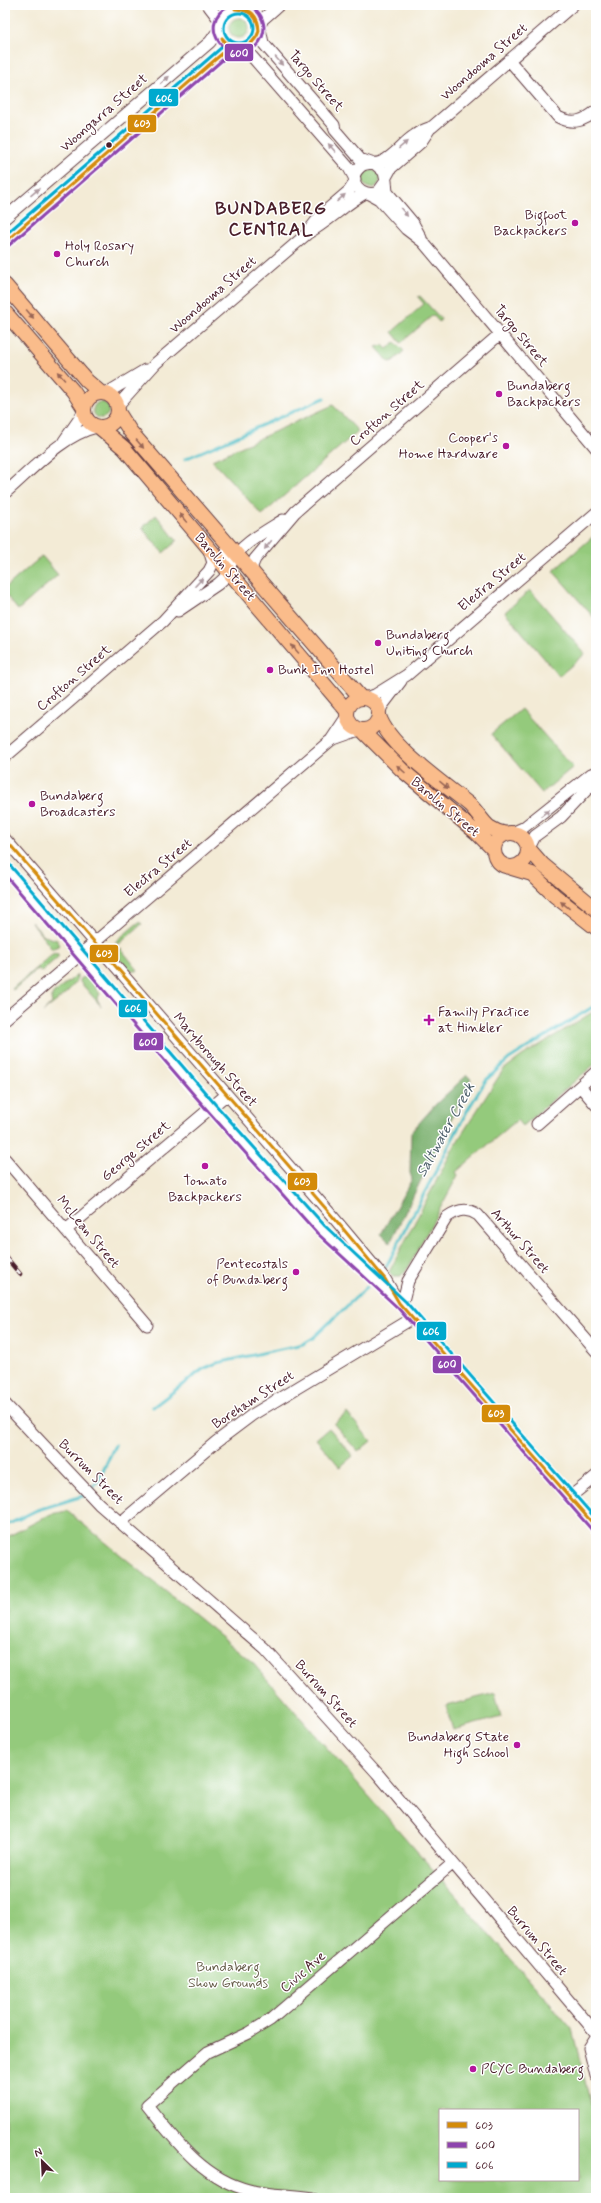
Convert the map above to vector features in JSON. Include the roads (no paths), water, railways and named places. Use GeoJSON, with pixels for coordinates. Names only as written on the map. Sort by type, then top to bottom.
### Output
{"type":"FeatureCollection","features":[{"type":"Feature","properties":{"kind":"main road"},"geometry":{"type":"LineString","coordinates":[[5,285],[87,381],[102,393],[115,400],[118,411],[111,423],[98,427],[89,422],[74,391],[5,312]]}},
{"type":"Feature","properties":{"kind":"main road"},"geometry":{"type":"LineString","coordinates":[[84,409],[92,396],[102,393]]}},
{"type":"Feature","properties":{"kind":"main road","name":"Barolin Street"},"geometry":{"type":"LineString","coordinates":[[118,411],[130,431],[235,555],[363,698]]}},
{"type":"Feature","properties":{"kind":"main road","name":"Barolin Street"},"geometry":{"type":"LineString","coordinates":[[98,427],[116,440],[230,573],[347,714]]}},
{"type":"Feature","properties":{"kind":"main road"},"geometry":{"type":"LineString","coordinates":[[363,698],[375,704],[379,715],[374,726],[360,730],[350,725],[347,714],[352,702],[363,698]]}},
{"type":"Feature","properties":{"kind":"main road","name":"Barolin Street"},"geometry":{"type":"LineString","coordinates":[[379,715],[389,733],[408,754],[474,809],[488,825],[499,832],[509,833]]}},
{"type":"Feature","properties":{"kind":"main road","name":"Barolin Street"},"geometry":{"type":"LineString","coordinates":[[360,730],[402,770],[477,833],[494,850]]}},
{"type":"Feature","properties":{"kind":"main road"},"geometry":{"type":"LineString","coordinates":[[596,909],[543,865],[529,849],[525,839],[509,833],[498,840],[494,850],[495,856],[500,864],[532,874],[555,896],[596,928]]}},
{"type":"Feature","properties":{"kind":"main road"},"geometry":{"type":"LineString","coordinates":[[512,868],[522,864],[528,855],[529,849]]}},
{"type":"Feature","properties":{"kind":"street"},"geometry":{"type":"LineString","coordinates":[[208,5],[218,18],[222,39],[230,46],[248,52],[349,168],[357,187],[367,194],[378,192],[386,179],[381,167],[373,163],[360,167],[355,180]]}},
{"type":"Feature","properties":{"kind":"street"},"geometry":{"type":"LineString","coordinates":[[5,242],[224,52],[254,42],[263,19],[279,5]]}},
{"type":"Feature","properties":{"kind":"street","name":"Woondooma Street"},"geometry":{"type":"LineString","coordinates":[[386,179],[391,168],[421,142],[432,127],[573,5]]}},
{"type":"Feature","properties":{"kind":"street"},"geometry":{"type":"LineString","coordinates":[[220,26],[229,12],[241,7],[252,13],[258,22],[259,28]]}},
{"type":"Feature","properties":{"kind":"street","name":"Woongarra Street"},"geometry":{"type":"LineString","coordinates":[[5,218],[210,42],[220,26]]}},
{"type":"Feature","properties":{"kind":"street","name":"Targo Street"},"geometry":{"type":"LineString","coordinates":[[259,28],[263,43],[360,159],[373,163]]}},
{"type":"Feature","properties":{"kind":"street"},"geometry":{"type":"LineString","coordinates":[[509,60],[558,117],[564,120],[578,121],[596,111]]}},
{"type":"Feature","properties":{"kind":"street"},"geometry":{"type":"LineString","coordinates":[[290,100],[302,88]]}},
{"type":"Feature","properties":{"kind":"street","name":"Woondooma Street"},"geometry":{"type":"LineString","coordinates":[[373,163],[384,160],[415,134],[432,127]]}},
{"type":"Feature","properties":{"kind":"street"},"geometry":{"type":"LineString","coordinates":[[92,143],[104,156]]}},
{"type":"Feature","properties":{"kind":"street","name":"Targo Street"},"geometry":{"type":"LineString","coordinates":[[386,179],[387,192],[413,223],[423,242],[596,448]]}},
{"type":"Feature","properties":{"kind":"street","name":"Woondooma Street"},"geometry":{"type":"LineString","coordinates":[[308,233],[321,215],[349,191],[355,180]]}},
{"type":"Feature","properties":{"kind":"street","name":"Targo Street"},"geometry":{"type":"LineString","coordinates":[[367,194],[379,199],[406,229],[423,242]]}},
{"type":"Feature","properties":{"kind":"street","name":"Woondooma Street"},"geometry":{"type":"LineString","coordinates":[[118,411],[120,403],[156,363],[308,233],[326,223],[367,194]]}},
{"type":"Feature","properties":{"kind":"street","name":"Crofton Street"},"geometry":{"type":"LineString","coordinates":[[235,555],[292,514],[500,334]]}},
{"type":"Feature","properties":{"kind":"street","name":"Woondooma Street"},"geometry":{"type":"LineString","coordinates":[[102,393],[110,391],[156,363]]}},
{"type":"Feature","properties":{"kind":"street"},"geometry":{"type":"LineString","coordinates":[[5,493],[61,444],[80,418],[84,409]]}},
{"type":"Feature","properties":{"kind":"street"},"geometry":{"type":"LineString","coordinates":[[61,444],[87,430],[98,427]]}},
{"type":"Feature","properties":{"kind":"street","name":"Electra Street"},"geometry":{"type":"LineString","coordinates":[[363,698],[375,695],[406,675],[596,513]]}},
{"type":"Feature","properties":{"kind":"street","name":"Crofton Street"},"geometry":{"type":"LineString","coordinates":[[256,578],[252,569],[255,559],[292,514]]}},
{"type":"Feature","properties":{"kind":"street"},"geometry":{"type":"LineString","coordinates":[[224,541],[231,561],[230,573]]}},
{"type":"Feature","properties":{"kind":"street","name":"Crofton Street"},"geometry":{"type":"LineString","coordinates":[[163,621],[209,571],[213,558],[208,548]]}},
{"type":"Feature","properties":{"kind":"street"},"geometry":{"type":"LineString","coordinates":[[235,555],[235,571],[240,585]]}},
{"type":"Feature","properties":{"kind":"street","name":"Crofton Street"},"geometry":{"type":"LineString","coordinates":[[5,756],[163,621],[218,584],[230,573]]}},
{"type":"Feature","properties":{"kind":"street","name":"Electra Street"},"geometry":{"type":"LineString","coordinates":[[379,715],[382,706],[406,675]]}},
{"type":"Feature","properties":{"kind":"street","name":"Electra Street"},"geometry":{"type":"LineString","coordinates":[[5,1018],[331,740],[347,714]]}},
{"type":"Feature","properties":{"kind":"street","name":"Electra Street"},"geometry":{"type":"LineString","coordinates":[[331,740],[360,730]]}},
{"type":"Feature","properties":{"kind":"street"},"geometry":{"type":"LineString","coordinates":[[509,833],[523,828],[591,774],[596,772]]}},
{"type":"Feature","properties":{"kind":"street"},"geometry":{"type":"LineString","coordinates":[[529,849],[535,836],[561,817],[596,780]]}},
{"type":"Feature","properties":{"kind":"street","name":"Maryborough Street"},"geometry":{"type":"LineString","coordinates":[[5,839],[339,1224],[385,1279],[401,1304]]}},
{"type":"Feature","properties":{"kind":"street","name":"Maryborough Street"},"geometry":{"type":"LineString","coordinates":[[5,867],[211,1107],[321,1230],[401,1304],[596,1527]]}},
{"type":"Feature","properties":{"kind":"street"},"geometry":{"type":"LineString","coordinates":[[537,1124],[596,1072]]}},
{"type":"Feature","properties":{"kind":"street"},"geometry":{"type":"LineString","coordinates":[[580,1086],[596,1104]]}},
{"type":"Feature","properties":{"kind":"street","name":"George Street"},"geometry":{"type":"LineString","coordinates":[[66,1230],[226,1095]]}},
{"type":"Feature","properties":{"kind":"street","name":"McLean Street"},"geometry":{"type":"LineString","coordinates":[[5,1159],[147,1325]]}},
{"type":"Feature","properties":{"kind":"street","name":"Arthur Street"},"geometry":{"type":"LineString","coordinates":[[401,1304],[408,1280],[447,1217],[457,1211],[468,1210],[478,1215],[596,1351]]}},
{"type":"Feature","properties":{"kind":"street","name":"Boreham Street"},"geometry":{"type":"LineString","coordinates":[[120,1523],[240,1424],[413,1318]]}},
{"type":"Feature","properties":{"kind":"street","name":"Burrum Street"},"geometry":{"type":"LineString","coordinates":[[5,1404],[93,1498],[265,1649],[377,1773],[452,1864],[596,2033]]}},
{"type":"Feature","properties":{"kind":"street"},"geometry":{"type":"LineString","coordinates":[[570,1497],[596,1476]]}},
{"type":"Feature","properties":{"kind":"street","name":"Civic Ave"},"geometry":{"type":"LineString","coordinates":[[313,2198],[249,2190],[216,2177],[187,2152],[147,2105],[208,2052],[249,2033],[270,2020],[452,1864]]}},
{"type":"Feature","properties":{"kind":"street"},"geometry":{"type":"LineString","coordinates":[[596,2037],[589,2048],[596,2076]]}},
{"type":"Feature","properties":{"kind":"waterway"},"geometry":{"type":"LineString","coordinates":[[185,459],[324,398]]}},
{"type":"Feature","properties":{"kind":"waterway","name":"Saltwater Creek"},"geometry":{"type":"LineString","coordinates":[[386,1267],[467,1111],[486,1080],[509,1059],[596,1005]]}},
{"type":"Feature","properties":{"kind":"waterway","name":"Saltwater Creek"},"geometry":{"type":"LineString","coordinates":[[153,1407],[203,1369],[217,1363],[303,1344],[313,1338],[367,1287]]}},
{"type":"Feature","properties":{"kind":"waterway","name":"Saltwater Creek"},"geometry":{"type":"LineString","coordinates":[[5,1526],[37,1510],[86,1495],[98,1482],[115,1445]]}},
{"type":"Feature","properties":{"kind":"railway"},"geometry":{"type":"LineString","coordinates":[[5,1256],[20,1274]]}},
{"type":"Feature","properties":{"kind":"place","name":"Bigfoot Backpackers"},"geometry":{"type":"Point","coordinates":[575,223]}},
{"type":"Feature","properties":{"kind":"place","name":"Holy Rosary Church"},"geometry":{"type":"Point","coordinates":[57,254]}},
{"type":"Feature","properties":{"kind":"place","name":"Bundaberg Backpackers"},"geometry":{"type":"Point","coordinates":[499,394]}},
{"type":"Feature","properties":{"kind":"place","name":"Cooper's Home Hardware"},"geometry":{"type":"Point","coordinates":[506,446]}},
{"type":"Feature","properties":{"kind":"place","name":"Bundaberg Uniting Church"},"geometry":{"type":"Point","coordinates":[378,643]}},
{"type":"Feature","properties":{"kind":"place","name":"Bunk Inn Hostel"},"geometry":{"type":"Point","coordinates":[270,670]}},
{"type":"Feature","properties":{"kind":"place","name":"Bundaberg Broadcasters"},"geometry":{"type":"Point","coordinates":[32,804]}},
{"type":"Feature","properties":{"kind":"place","name":"Family Practice at Hinkler"},"geometry":{"type":"Point","coordinates":[429,1020]}},
{"type":"Feature","properties":{"kind":"place","name":"Tomato Backpackers"},"geometry":{"type":"Point","coordinates":[205,1166]}},
{"type":"Feature","properties":{"kind":"place","name":"Pentecostals of Bundaberg"},"geometry":{"type":"Point","coordinates":[296,1272]}},
{"type":"Feature","properties":{"kind":"place","name":"Bundaberg State High School"},"geometry":{"type":"Point","coordinates":[517,1745]}},
{"type":"Feature","properties":{"kind":"place","name":"PCYC Bundaberg"},"geometry":{"type":"Point","coordinates":[473,2069]}},
{"type":"Feature","properties":{"kind":"district","name":"BUNDABERG CENTRAL"},"geometry":{"type":"Point","coordinates":[271,219]}},
{"type":"Feature","properties":{"kind":"park label","name":"Bundaberg Show Grounds"},"geometry":{"type":"Point","coordinates":[228,1976]}}]}
